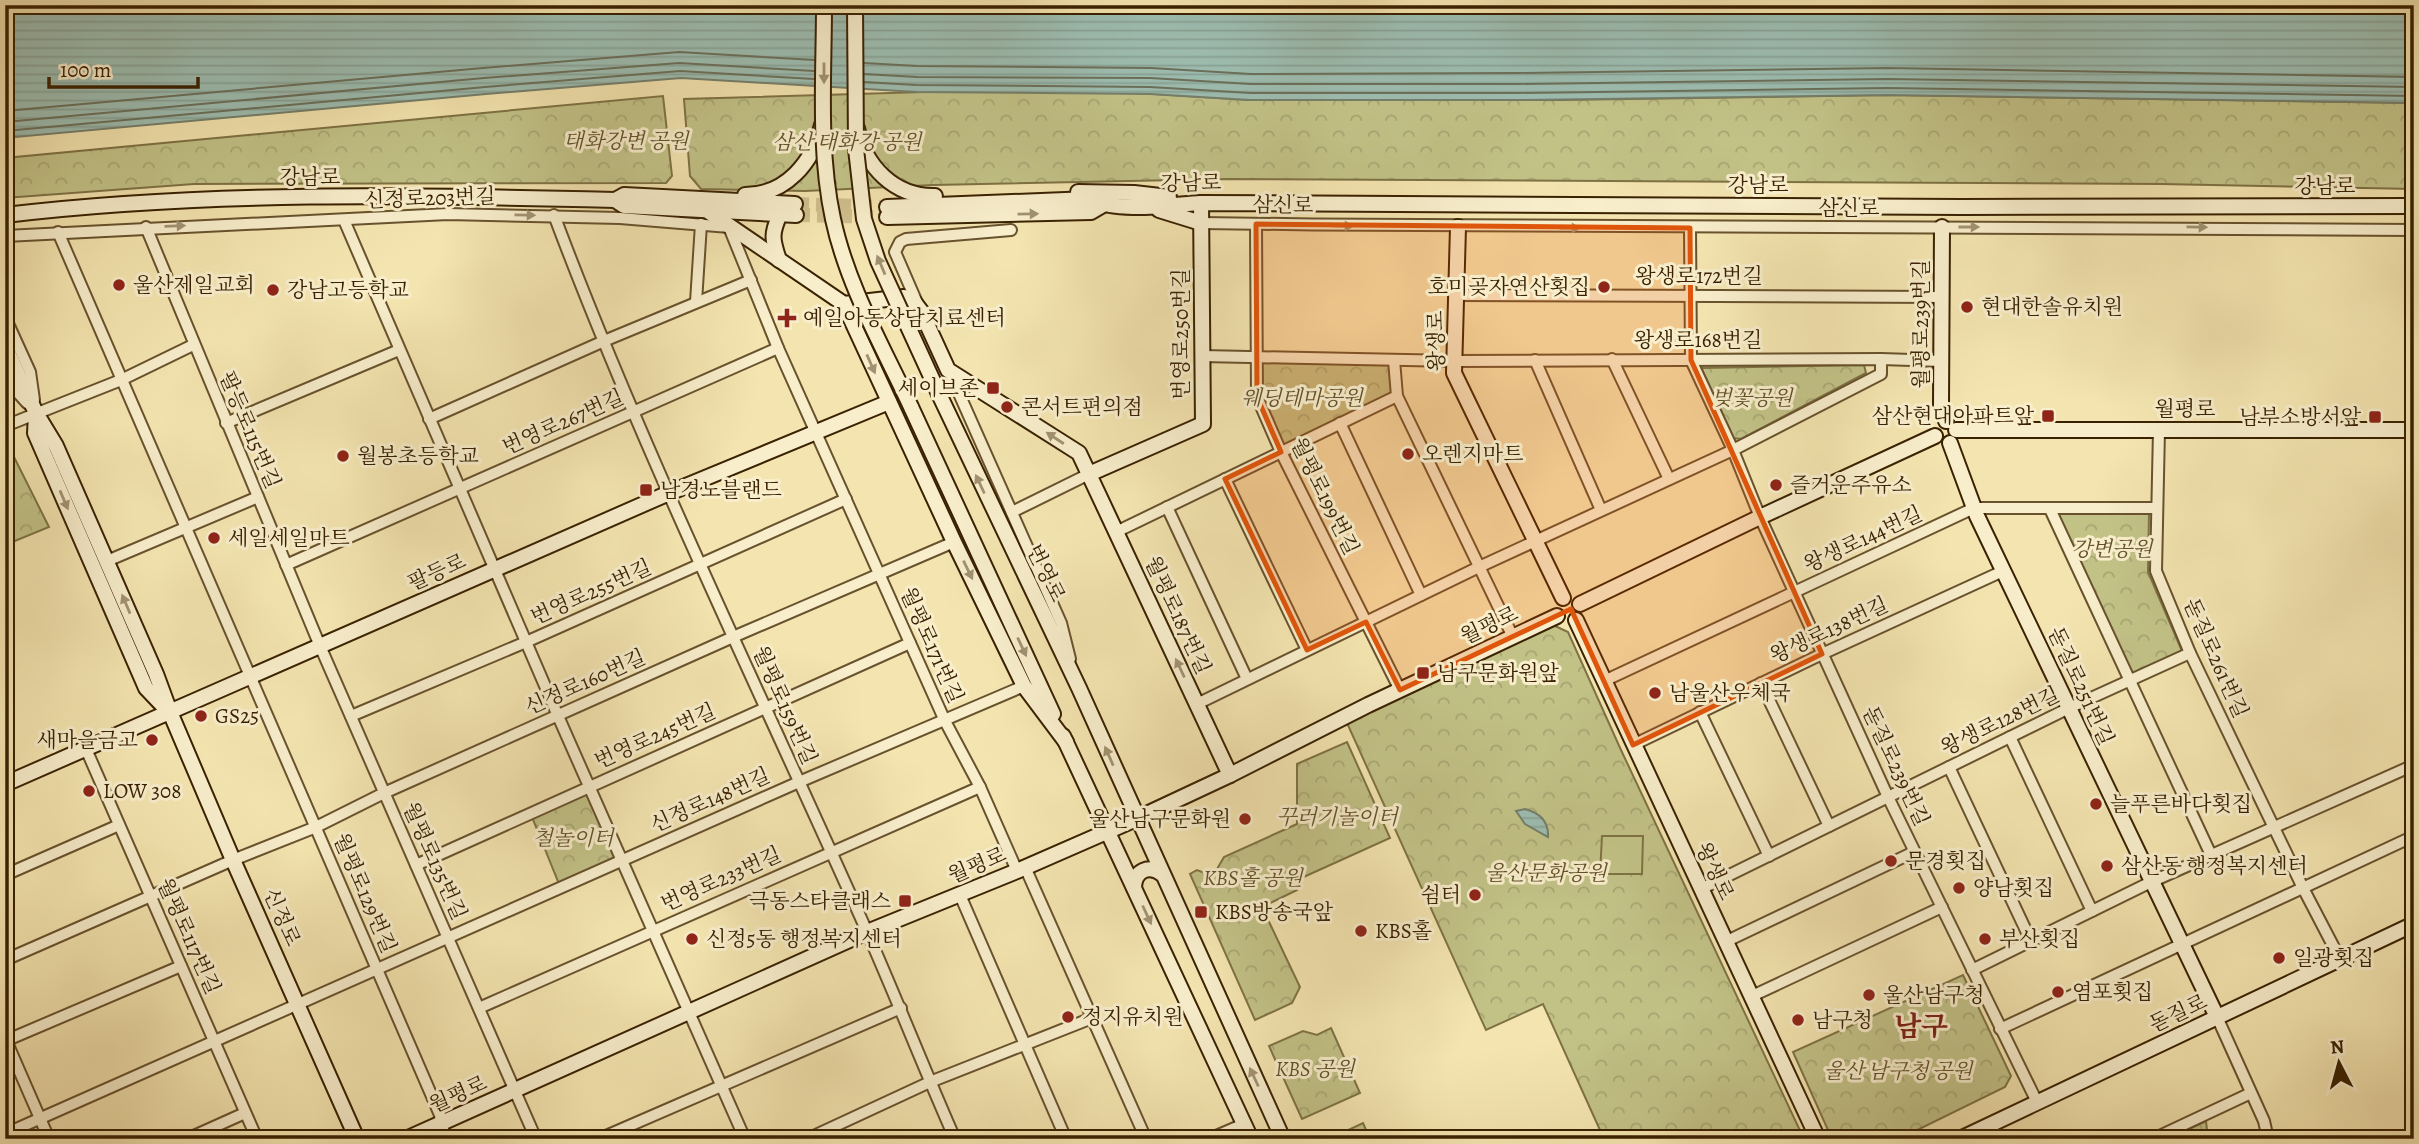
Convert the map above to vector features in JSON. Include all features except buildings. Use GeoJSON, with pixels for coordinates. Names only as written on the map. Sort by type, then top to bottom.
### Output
{"type":"FeatureCollection","features":[{"type":"Feature","properties":{"kind":"main road"},"geometry":{"type":"LineString","coordinates":[[824,5],[824,119],[830,203],[839,243],[850,274],[1251,1139]]}},
{"type":"Feature","properties":{"kind":"main road","name":"번영로"},"geometry":{"type":"LineString","coordinates":[[855,5],[858,183],[864,219],[878,261],[1079,688],[1283,1139]]}},
{"type":"Feature","properties":{"kind":"main road"},"geometry":{"type":"LineString","coordinates":[[824,119],[815,145],[801,167],[783,186],[752,195],[708,193],[689,196],[705,217],[729,227],[844,304],[1024,686],[1066,742]]}},
{"type":"Feature","properties":{"kind":"main road"},"geometry":{"type":"LineString","coordinates":[[856,120],[863,146],[880,173],[903,192],[920,196],[1094,191],[1146,194],[1201,203]]}},
{"type":"Feature","properties":{"kind":"main road","name":"강남로"},"geometry":{"type":"LineString","coordinates":[[5,215],[141,204],[268,199],[460,197],[615,200],[624,195],[689,196],[796,209],[780,214],[705,217],[624,206],[615,200]]}},
{"type":"Feature","properties":{"kind":"main road","name":"강남로"},"geometry":{"type":"LineString","coordinates":[[887,212],[1091,212],[1103,205],[1201,203],[1947,207],[2414,206]]}},
{"type":"Feature","properties":{"kind":"main road","name":"번영로250번길"},"geometry":{"type":"LineString","coordinates":[[1089,474],[1203,424],[1201,203]]}},
{"type":"Feature","properties":{"kind":"main road"},"geometry":{"type":"LineString","coordinates":[[1133,206],[1180,215],[1201,223]]}},
{"type":"Feature","properties":{"kind":"main road"},"geometry":{"type":"LineString","coordinates":[[779,260],[772,238],[780,214]]}},
{"type":"Feature","properties":{"kind":"main road","name":"왕생로"},"geometry":{"type":"LineString","coordinates":[[1458,227],[1454,373],[1563,598]]}},
{"type":"Feature","properties":{"kind":"main road","name":"월평로239번길"},"geometry":{"type":"LineString","coordinates":[[1942,227],[1941,406],[1951,431]]}},
{"type":"Feature","properties":{"kind":"main road"},"geometry":{"type":"LineString","coordinates":[[844,304],[904,297],[914,302],[921,311],[948,370],[1079,453],[1089,474]]}},
{"type":"Feature","properties":{"kind":"main road","name":"신정로"},"geometry":{"type":"LineString","coordinates":[[5,346],[36,413],[35,433],[61,473],[107,561],[137,650]]}},
{"type":"Feature","properties":{"kind":"main road","name":"팔등로"},"geometry":{"type":"LineString","coordinates":[[5,784],[669,493],[888,402]]}},
{"type":"Feature","properties":{"kind":"main road","name":"월평로"},"geometry":{"type":"LineString","coordinates":[[1951,431],[2414,430]]}},
{"type":"Feature","properties":{"kind":"main road"},"geometry":{"type":"LineString","coordinates":[[1580,604],[1935,436],[1942,443],[1951,431]]}},
{"type":"Feature","properties":{"kind":"main road","name":"돋질로251번길"},"geometry":{"type":"LineString","coordinates":[[1951,431],[1973,508],[2217,1017]]}},
{"type":"Feature","properties":{"kind":"main road","name":"신정로"},"geometry":{"type":"LineString","coordinates":[[61,473],[137,650],[170,712],[357,1139]]}},
{"type":"Feature","properties":{"kind":"main road","name":"월평로187번길"},"geometry":{"type":"LineString","coordinates":[[1089,474],[1230,775]]}},
{"type":"Feature","properties":{"kind":"main road"},"geometry":{"type":"LineString","coordinates":[[1563,598],[1573,598],[1580,604],[1581,614],[1576,620],[1567,623],[1557,616],[1556,608],[1563,598]]}},
{"type":"Feature","properties":{"kind":"main road","name":"월평로"},"geometry":{"type":"LineString","coordinates":[[406,1139],[867,932],[1108,831],[1230,775],[1400,690],[1557,616]]}},
{"type":"Feature","properties":{"kind":"main road","name":"왕생로"},"geometry":{"type":"LineString","coordinates":[[1576,620],[1818,1139]]}},
{"type":"Feature","properties":{"kind":"main road"},"geometry":{"type":"LineString","coordinates":[[1134,887],[1134,880],[1143,870],[1150,869],[1161,874]]}},
{"type":"Feature","properties":{"kind":"main road","name":"돋질로"},"geometry":{"type":"LineString","coordinates":[[1960,1139],[2414,924]]}},
{"type":"Feature","properties":{"kind":"street","name":"신정로203번길"},"geometry":{"type":"LineString","coordinates":[[5,236],[448,214],[705,217]]}},
{"type":"Feature","properties":{"kind":"street","name":"월평로159번길"},"geometry":{"type":"LineString","coordinates":[[554,215],[669,493],[901,1008],[955,1139]]}},
{"type":"Feature","properties":{"kind":"street"},"geometry":{"type":"LineString","coordinates":[[696,302],[705,217]]}},
{"type":"Feature","properties":{"kind":"street"},"geometry":{"type":"LineString","coordinates":[[344,220],[494,570],[745,1139]]}},
{"type":"Feature","properties":{"kind":"street","name":"삼신로"},"geometry":{"type":"LineString","coordinates":[[1201,223],[1458,227],[2414,230]]}},
{"type":"Feature","properties":{"kind":"street","name":"월평로199번길"},"geometry":{"type":"LineString","coordinates":[[1256,224],[1257,397],[1281,452],[1400,690]]}},
{"type":"Feature","properties":{"kind":"street","name":"팔등로115번길"},"geometry":{"type":"LineString","coordinates":[[146,227],[320,646]]}},
{"type":"Feature","properties":{"kind":"street","name":"월평로171번길"},"geometry":{"type":"LineString","coordinates":[[729,227],[778,348],[944,721],[1021,869],[1146,1139]]}},
{"type":"Feature","properties":{"kind":"street"},"geometry":{"type":"LineString","coordinates":[[1690,228],[1691,360]]}},
{"type":"Feature","properties":{"kind":"street"},"geometry":{"type":"LineString","coordinates":[[921,311],[895,253],[900,242],[906,239],[1011,230]]}},
{"type":"Feature","properties":{"kind":"street","name":"월평로129번길"},"geometry":{"type":"LineString","coordinates":[[58,232],[440,1115],[440,1125],[447,1139]]}},
{"type":"Feature","properties":{"kind":"street"},"geometry":{"type":"LineString","coordinates":[[429,419],[604,341],[751,280]]}},
{"type":"Feature","properties":{"kind":"street","name":"왕생로172번길"},"geometry":{"type":"LineString","coordinates":[[1456,295],[1942,296]]}},
{"type":"Feature","properties":{"kind":"street"},"geometry":{"type":"LineString","coordinates":[[5,317],[30,372],[36,413]]}},
{"type":"Feature","properties":{"kind":"street"},"geometry":{"type":"LineString","coordinates":[[5,426],[121,380],[193,345]]}},
{"type":"Feature","properties":{"kind":"street","name":"번영로267번길"},"geometry":{"type":"LineString","coordinates":[[286,565],[778,348]]}},
{"type":"Feature","properties":{"kind":"street"},"geometry":{"type":"LineString","coordinates":[[226,423],[399,351]]}},
{"type":"Feature","properties":{"kind":"street","name":"왕생로168번길"},"geometry":{"type":"LineString","coordinates":[[1202,356],[1455,361],[1942,361]]}},
{"type":"Feature","properties":{"kind":"street"},"geometry":{"type":"LineString","coordinates":[[1612,359],[1669,479]]}},
{"type":"Feature","properties":{"kind":"street"},"geometry":{"type":"LineString","coordinates":[[1197,704],[1535,540],[1732,450],[1881,374],[1881,359]]}},
{"type":"Feature","properties":{"kind":"street"},"geometry":{"type":"LineString","coordinates":[[1394,360],[1397,396],[1513,637]]}},
{"type":"Feature","properties":{"kind":"street"},"geometry":{"type":"LineString","coordinates":[[1535,360],[1601,510]]}},
{"type":"Feature","properties":{"kind":"street","name":"돋질로239번길"},"geometry":{"type":"LineString","coordinates":[[1691,360],[1888,797],[2037,1102]]}},
{"type":"Feature","properties":{"kind":"street"},"geometry":{"type":"LineString","coordinates":[[948,370],[1061,623],[1079,688]]}},
{"type":"Feature","properties":{"kind":"street"},"geometry":{"type":"LineString","coordinates":[[5,373],[10,384],[36,413]]}},
{"type":"Feature","properties":{"kind":"street"},"geometry":{"type":"LineString","coordinates":[[1116,532],[1397,396]]}},
{"type":"Feature","properties":{"kind":"street"},"geometry":{"type":"LineString","coordinates":[[1340,424],[1421,595]]}},
{"type":"Feature","properties":{"kind":"street","name":"돋질로261번길"},"geometry":{"type":"LineString","coordinates":[[2159,430],[2156,570],[2190,653],[2302,888],[2340,959]]}},
{"type":"Feature","properties":{"kind":"street","name":"번영로250번길"},"geometry":{"type":"LineString","coordinates":[[1012,512],[1089,474]]}},
{"type":"Feature","properties":{"kind":"street"},"geometry":{"type":"LineString","coordinates":[[1225,479],[1307,650]]}},
{"type":"Feature","properties":{"kind":"street"},"geometry":{"type":"LineString","coordinates":[[107,561],[258,497]]}},
{"type":"Feature","properties":{"kind":"street","name":"번영로255번길"},"geometry":{"type":"LineString","coordinates":[[351,716],[526,642],[846,499]]}},
{"type":"Feature","properties":{"kind":"street"},"geometry":{"type":"LineString","coordinates":[[1167,507],[1247,679]]}},
{"type":"Feature","properties":{"kind":"street","name":"왕생로144번길"},"geometry":{"type":"LineString","coordinates":[[1604,681],[1973,508],[2156,508]]}},
{"type":"Feature","properties":{"kind":"street"},"geometry":{"type":"LineString","coordinates":[[2050,509],[2211,855]]}},
{"type":"Feature","properties":{"kind":"street","name":"신정로160번길"},"geometry":{"type":"LineString","coordinates":[[5,960],[233,860],[316,827],[384,793],[733,637],[954,542]]}},
{"type":"Feature","properties":{"kind":"street","name":"왕생로138번길"},"geometry":{"type":"LineString","coordinates":[[1633,745],[1822,653],[2003,571]]}},
{"type":"Feature","properties":{"kind":"street","name":"번영로245번길"},"geometry":{"type":"LineString","coordinates":[[416,865],[910,643]]}},
{"type":"Feature","properties":{"kind":"street","name":"월평로135번길"},"geometry":{"type":"LineString","coordinates":[[320,646],[536,1139]]}},
{"type":"Feature","properties":{"kind":"street","name":"왕생로128번길"},"geometry":{"type":"LineString","coordinates":[[1701,889],[2069,708],[2190,653]]}},
{"type":"Feature","properties":{"kind":"street"},"geometry":{"type":"LineString","coordinates":[[1761,683],[1829,826]]}},
{"type":"Feature","properties":{"kind":"street","name":"신정로148번길"},"geometry":{"type":"LineString","coordinates":[[5,1134],[799,782],[1024,686]]}},
{"type":"Feature","properties":{"kind":"street"},"geometry":{"type":"LineString","coordinates":[[1700,712],[1769,856]]}},
{"type":"Feature","properties":{"kind":"street"},"geometry":{"type":"LineString","coordinates":[[2010,737],[2092,911]]}},
{"type":"Feature","properties":{"kind":"street","name":"월평로117번길"},"geometry":{"type":"LineString","coordinates":[[86,749],[257,1139]]}},
{"type":"Feature","properties":{"kind":"street"},"geometry":{"type":"LineString","coordinates":[[1972,970],[2151,882],[2414,765]]}},
{"type":"Feature","properties":{"kind":"street"},"geometry":{"type":"LineString","coordinates":[[1949,767],[2031,941]]}},
{"type":"Feature","properties":{"kind":"street","name":"번영로233번길"},"geometry":{"type":"LineString","coordinates":[[479,1008],[980,787]]}},
{"type":"Feature","properties":{"kind":"street"},"geometry":{"type":"LineString","coordinates":[[5,875],[119,825]]}},
{"type":"Feature","properties":{"kind":"street"},"geometry":{"type":"LineString","coordinates":[[2000,1030],[2414,836]]}},
{"type":"Feature","properties":{"kind":"street"},"geometry":{"type":"LineString","coordinates":[[1725,942],[1914,852]]}},
{"type":"Feature","properties":{"kind":"street"},"geometry":{"type":"LineString","coordinates":[[960,895],[1066,1139]]}},
{"type":"Feature","properties":{"kind":"street"},"geometry":{"type":"LineString","coordinates":[[1750,997],[1941,907]]}},
{"type":"Feature","properties":{"kind":"street"},"geometry":{"type":"LineString","coordinates":[[49,1139],[6,1040],[181,966]]}},
{"type":"Feature","properties":{"kind":"street"},"geometry":{"type":"LineString","coordinates":[[599,1139],[901,1008]]}},
{"type":"Feature","properties":{"kind":"street"},"geometry":{"type":"LineString","coordinates":[[807,1139],[930,1082],[1025,1046],[1091,1017]]}},
{"type":"Feature","properties":{"kind":"street"},"geometry":{"type":"LineString","coordinates":[[2217,1017],[2264,1121],[2268,1139]]}},
{"type":"Feature","properties":{"kind":"street"},"geometry":{"type":"LineString","coordinates":[[2153,1139],[2251,1093]]}},
{"type":"Feature","properties":{"kind":"street"},"geometry":{"type":"LineString","coordinates":[[187,1139],[245,1113]]}},
{"type":"Feature","properties":{"kind":"street"},"geometry":{"type":"LineString","coordinates":[[1209,1139],[1244,1124]]}},
{"type":"Feature","properties":{"kind":"highlighted area"},"geometry":{"type":"Polygon","coordinates":[[[1256,224],[1690,228],[1691,360],[1822,654],[1633,745],[1571,609],[1400,690],[1366,622],[1307,650],[1225,479],[1281,452],[1257,397],[1256,224]]]}},
{"type":"Feature","properties":{"kind":"green space","name":"삼산 태화강 공원"},"geometry":{"type":"Polygon","coordinates":[[[1057,88],[1250,100],[1561,100],[1888,95],[2414,103],[2414,189],[2161,184],[1229,179],[933,185],[805,191],[701,189],[690,176],[684,99],[1057,88]]]}},
{"type":"Feature","properties":{"kind":"green space","name":"태화강변 공원"},"geometry":{"type":"Polygon","coordinates":[[[663,96],[672,176],[666,183],[194,184],[5,198],[5,158],[663,96]]]}},
{"type":"Feature","properties":{"kind":"green space","name":"웨딩테마공원"},"geometry":{"type":"Polygon","coordinates":[[[1256,357],[1394,360],[1397,396],[1281,452],[1257,397],[1256,357]]]}},
{"type":"Feature","properties":{"kind":"green space","name":"벚꽃공원"},"geometry":{"type":"Polygon","coordinates":[[[1864,365],[1866,373],[1741,439],[1733,438],[1701,368],[1864,365]]]}},
{"type":"Feature","properties":{"kind":"green space"},"geometry":{"type":"Polygon","coordinates":[[[10,449],[49,527],[5,545],[5,451],[10,449]]]}},
{"type":"Feature","properties":{"kind":"green space","name":"강변공원"},"geometry":{"type":"Polygon","coordinates":[[[2057,512],[2149,514],[2148,572],[2182,651],[2131,675],[2057,512]]]}},
{"type":"Feature","properties":{"kind":"green space","name":"울산문화공원"},"geometry":{"type":"Polygon","coordinates":[[[1553,625],[1568,632],[1804,1139],[1604,1139],[1543,1004],[1486,1030],[1347,723],[1553,625]]]}},
{"type":"Feature","properties":{"kind":"green space"},"geometry":{"type":"Polygon","coordinates":[[[1347,742],[1390,838],[1297,880],[1297,890],[1262,907],[1300,987],[1292,1003],[1255,1020],[1190,874],[1197,870],[1207,874],[1217,869],[1224,857],[1297,824],[1297,764],[1347,742]]]}},
{"type":"Feature","properties":{"kind":"green space","name":"철놀이터"},"geometry":{"type":"Polygon","coordinates":[[[587,792],[615,859],[559,884],[532,817],[587,792]]]}},
{"type":"Feature","properties":{"kind":"green space"},"geometry":{"type":"Polygon","coordinates":[[[1602,836],[1643,836],[1642,874],[1600,874],[1602,836]]]}},
{"type":"Feature","properties":{"kind":"green space","name":"울산 남구청 공원"},"geometry":{"type":"Polygon","coordinates":[[[1963,975],[2011,1076],[2005,1087],[1899,1139],[1832,1139],[1793,1052],[1963,975]]]}},
{"type":"Feature","properties":{"kind":"green space","name":"KBS 공원"},"geometry":{"type":"Polygon","coordinates":[[[1331,1028],[1360,1093],[1302,1119],[1269,1046],[1303,1031],[1317,1035],[1331,1028]]]}},
{"type":"Feature","properties":{"kind":"green space"},"geometry":{"type":"Polygon","coordinates":[[[2206,1121],[2208,1139],[2168,1139],[2206,1121]]]}},
{"type":"Feature","properties":{"kind":"green space"},"geometry":{"type":"Polygon","coordinates":[[[1363,1123],[1370,1139],[1329,1139],[1363,1123]]]}},
{"type":"Feature","properties":{"kind":"water"},"geometry":{"type":"Polygon","coordinates":[[[5,5],[2414,5],[2414,103],[1888,95],[1250,100],[1150,94],[916,92],[681,78],[5,138],[5,5]]]}},
{"type":"Feature","properties":{"kind":"water"},"geometry":{"type":"Polygon","coordinates":[[[1525,809],[1542,818],[1547,826],[1548,837],[1525,824],[1516,811],[1525,809]]]}},
{"type":"Feature","properties":{"kind":"tunnel"},"geometry":{"type":"LineString","coordinates":[[795,204],[887,207]]}},
{"type":"Feature","properties":{"kind":"tunnel"},"geometry":{"type":"LineString","coordinates":[[796,215],[887,217]]}},
{"type":"Feature","properties":{"kind":"place","name":"울산제일교회"},"geometry":{"type":"Point","coordinates":[119,285]}},
{"type":"Feature","properties":{"kind":"place","name":"호미곶자연산횟집"},"geometry":{"type":"Point","coordinates":[1604,287]}},
{"type":"Feature","properties":{"kind":"place","name":"강남고등학교"},"geometry":{"type":"Point","coordinates":[273,290]}},
{"type":"Feature","properties":{"kind":"place","name":"현대한솔유치원"},"geometry":{"type":"Point","coordinates":[1967,307]}},
{"type":"Feature","properties":{"kind":"place","name":"예일아동상담치료센터"},"geometry":{"type":"Point","coordinates":[787,318]}},
{"type":"Feature","properties":{"kind":"place","name":"세이브존"},"geometry":{"type":"Point","coordinates":[993,388]}},
{"type":"Feature","properties":{"kind":"place","name":"콘서트편의점"},"geometry":{"type":"Point","coordinates":[1007,407]}},
{"type":"Feature","properties":{"kind":"place","name":"삼산현대아파트앞"},"geometry":{"type":"Point","coordinates":[2048,416]}},
{"type":"Feature","properties":{"kind":"place","name":"남부소방서앞"},"geometry":{"type":"Point","coordinates":[2375,417]}},
{"type":"Feature","properties":{"kind":"place","name":"오렌지마트"},"geometry":{"type":"Point","coordinates":[1408,454]}},
{"type":"Feature","properties":{"kind":"place","name":"월봉초등학교"},"geometry":{"type":"Point","coordinates":[343,456]}},
{"type":"Feature","properties":{"kind":"place","name":"즐거운주유소"},"geometry":{"type":"Point","coordinates":[1776,485]}},
{"type":"Feature","properties":{"kind":"place","name":"남경노블랜드"},"geometry":{"type":"Point","coordinates":[646,490]}},
{"type":"Feature","properties":{"kind":"place","name":"세일세일마트"},"geometry":{"type":"Point","coordinates":[214,538]}},
{"type":"Feature","properties":{"kind":"place","name":"남구문화원앞"},"geometry":{"type":"Point","coordinates":[1423,673]}},
{"type":"Feature","properties":{"kind":"place","name":"남울산우체국"},"geometry":{"type":"Point","coordinates":[1655,693]}},
{"type":"Feature","properties":{"kind":"place","name":"GS25"},"geometry":{"type":"Point","coordinates":[201,716]}},
{"type":"Feature","properties":{"kind":"place","name":"새마을금고"},"geometry":{"type":"Point","coordinates":[152,740]}},
{"type":"Feature","properties":{"kind":"place","name":"LOW 308"},"geometry":{"type":"Point","coordinates":[89,791]}},
{"type":"Feature","properties":{"kind":"place","name":"늘푸른바다횟집"},"geometry":{"type":"Point","coordinates":[2096,804]}},
{"type":"Feature","properties":{"kind":"place","name":"울산남구문화원"},"geometry":{"type":"Point","coordinates":[1245,819]}},
{"type":"Feature","properties":{"kind":"place","name":"문경횟집"},"geometry":{"type":"Point","coordinates":[1891,861]}},
{"type":"Feature","properties":{"kind":"place","name":"삼산동 행정복지센터"},"geometry":{"type":"Point","coordinates":[2107,866]}},
{"type":"Feature","properties":{"kind":"place","name":"양남횟집"},"geometry":{"type":"Point","coordinates":[1959,888]}},
{"type":"Feature","properties":{"kind":"place","name":"쉼터"},"geometry":{"type":"Point","coordinates":[1475,895]}},
{"type":"Feature","properties":{"kind":"place","name":"극동스타클래스"},"geometry":{"type":"Point","coordinates":[905,901]}},
{"type":"Feature","properties":{"kind":"place","name":"KBS방송국앞"},"geometry":{"type":"Point","coordinates":[1201,912]}},
{"type":"Feature","properties":{"kind":"place","name":"KBS홀"},"geometry":{"type":"Point","coordinates":[1361,931]}},
{"type":"Feature","properties":{"kind":"place","name":"신정5동 행정복지센터"},"geometry":{"type":"Point","coordinates":[692,939]}},
{"type":"Feature","properties":{"kind":"place","name":"부산횟집"},"geometry":{"type":"Point","coordinates":[1985,939]}},
{"type":"Feature","properties":{"kind":"place","name":"일광횟집"},"geometry":{"type":"Point","coordinates":[2279,958]}},
{"type":"Feature","properties":{"kind":"place","name":"염포횟집"},"geometry":{"type":"Point","coordinates":[2058,992]}},
{"type":"Feature","properties":{"kind":"place","name":"울산남구청"},"geometry":{"type":"Point","coordinates":[1869,995]}},
{"type":"Feature","properties":{"kind":"place","name":"정지유치원"},"geometry":{"type":"Point","coordinates":[1068,1017]}},
{"type":"Feature","properties":{"kind":"place","name":"남구청"},"geometry":{"type":"Point","coordinates":[1798,1020]}},
{"type":"Feature","properties":{"kind":"district","name":"남구"},"geometry":{"type":"Point","coordinates":[1921,1027]}},
{"type":"Feature","properties":{"kind":"park label","name":"꾸러기놀이터"},"geometry":{"type":"Point","coordinates":[1337,817]}},
{"type":"Feature","properties":{"kind":"park label","name":"KBS홀 공원"},"geometry":{"type":"Point","coordinates":[1253,878]}}]}
